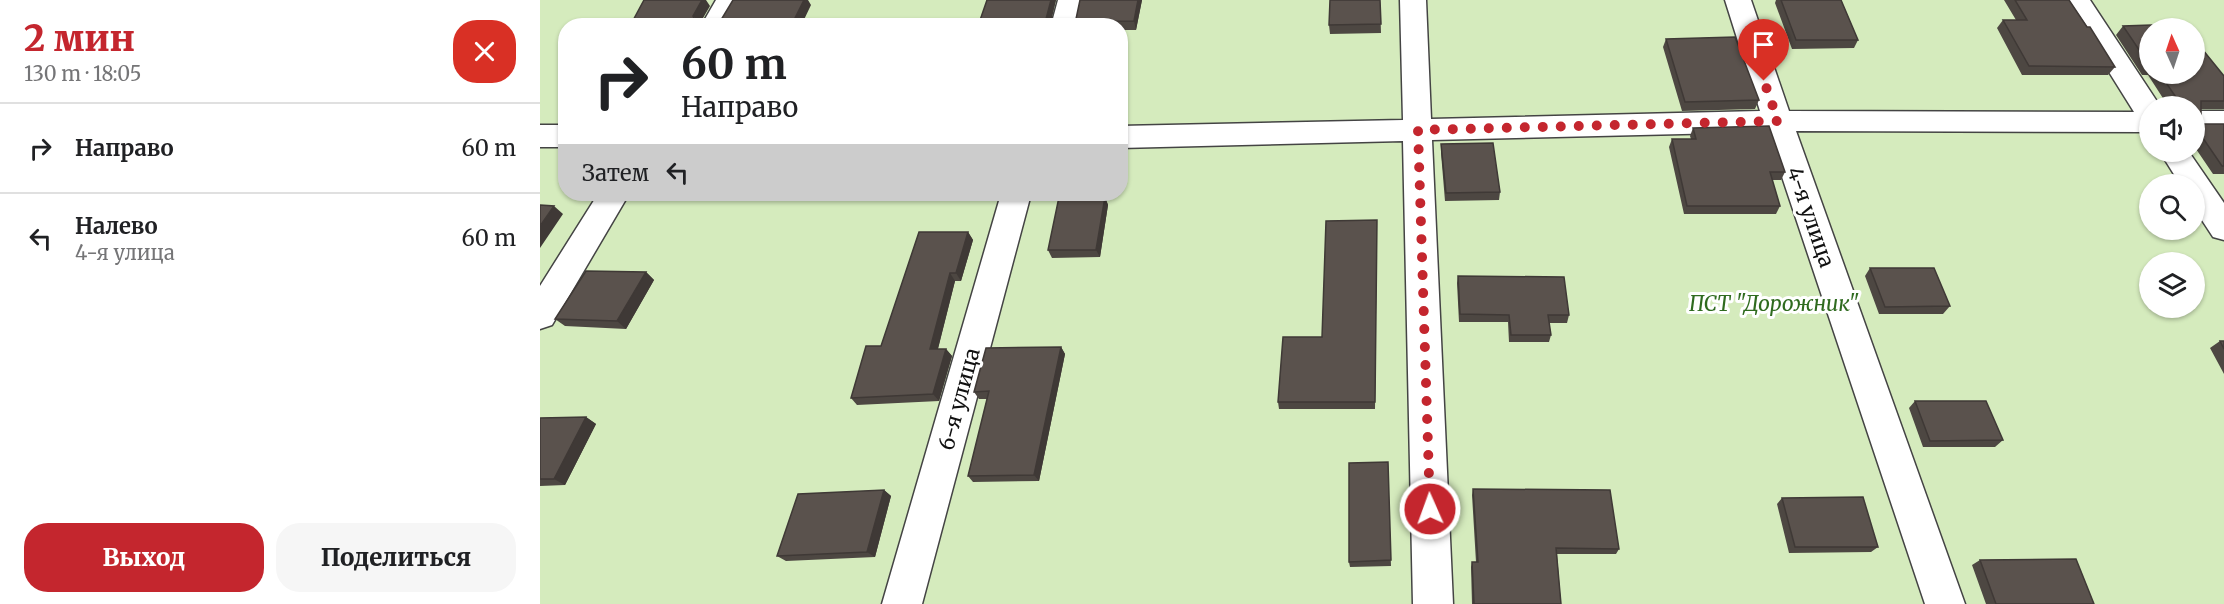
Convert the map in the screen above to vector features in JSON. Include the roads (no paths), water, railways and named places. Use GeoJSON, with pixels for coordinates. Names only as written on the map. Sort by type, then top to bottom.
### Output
{"type":"FeatureCollection","features":[{"type":"Feature","properties":{"kind":"street"},"geometry":{"type":"LineString","coordinates":[[719,18],[729,0]]}},
{"type":"Feature","properties":{"kind":"street"},"geometry":{"type":"LineString","coordinates":[[1066,18],[1071,0]]}},
{"type":"Feature","properties":{"kind":"street"},"geometry":{"type":"LineString","coordinates":[[1413,0],[1433,604]]}},
{"type":"Feature","properties":{"kind":"street","name":"4-я улица"},"geometry":{"type":"LineString","coordinates":[[1738,0],[1945,604]]}},
{"type":"Feature","properties":{"kind":"street"},"geometry":{"type":"LineString","coordinates":[[2077,0],[2139,96]]}},
{"type":"Feature","properties":{"kind":"street"},"geometry":{"type":"LineString","coordinates":[[1128,137],[1778,121],[2139,122]]}},
{"type":"Feature","properties":{"kind":"street"},"geometry":{"type":"LineString","coordinates":[[2205,122],[2224,121]]}},
{"type":"Feature","properties":{"kind":"street"},"geometry":{"type":"LineString","coordinates":[[540,136],[558,136]]}},
{"type":"Feature","properties":{"kind":"street"},"geometry":{"type":"LineString","coordinates":[[2181,162],[2224,228]]}},
{"type":"Feature","properties":{"kind":"street"},"geometry":{"type":"LineString","coordinates":[[540,315],[610,201]]}},
{"type":"Feature","properties":{"kind":"street","name":"6-я улица"},"geometry":{"type":"LineString","coordinates":[[902,604],[1014,201]]}},
{"type":"Feature","properties":{"kind":"park label","name":"ПСТ \"Дорожник\""},"geometry":{"type":"Point","coordinates":[1774,303]}}]}
